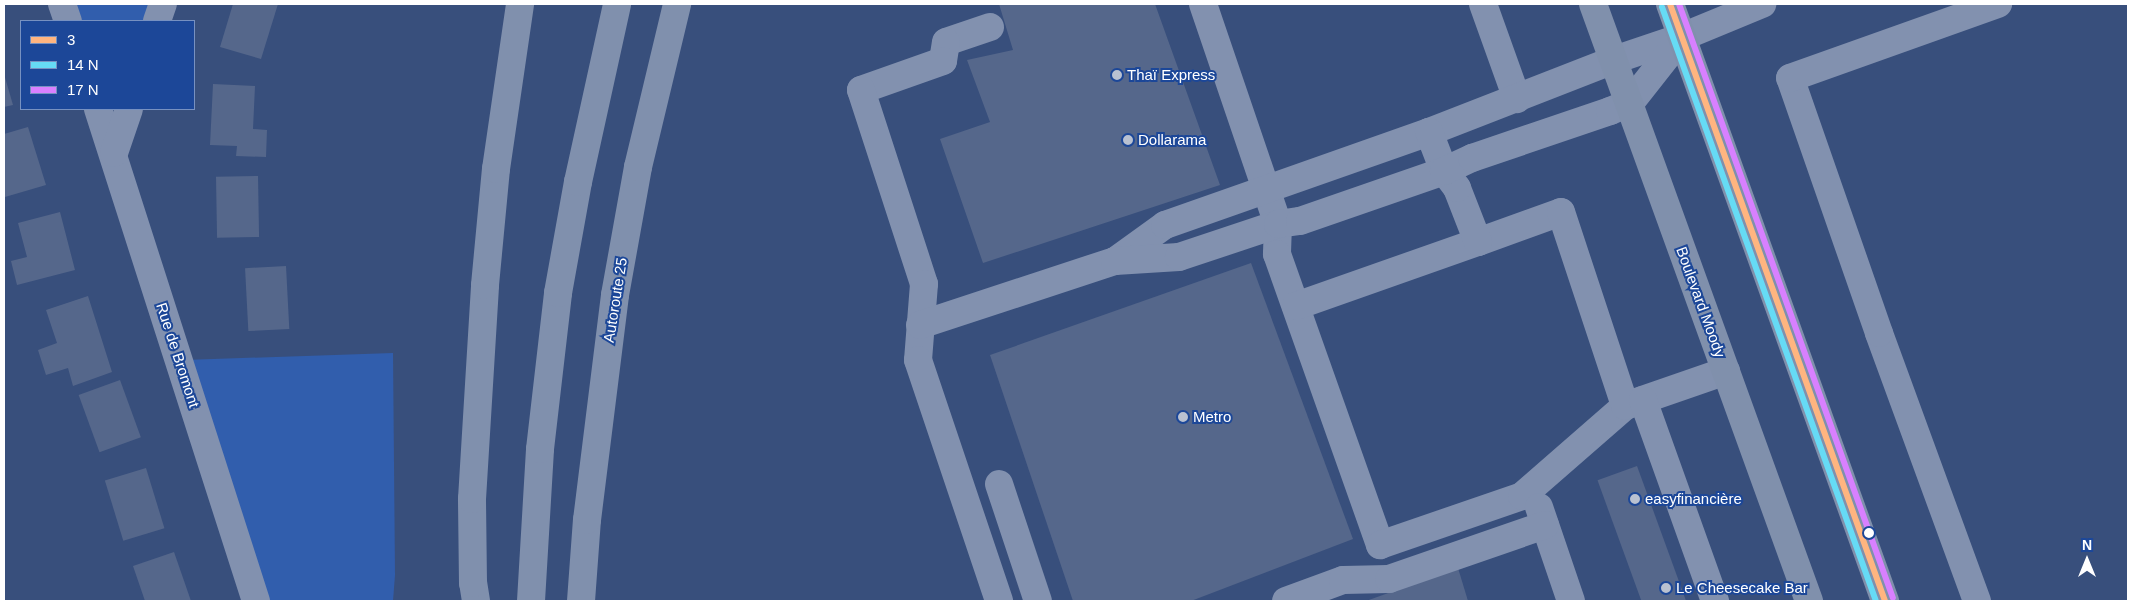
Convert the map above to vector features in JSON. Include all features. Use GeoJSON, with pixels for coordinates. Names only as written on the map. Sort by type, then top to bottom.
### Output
{"type":"FeatureCollection","features":[{"type":"Feature","properties":{"kind":"highway"},"geometry":{"type":"LineString","coordinates":[[476,601],[473,583],[472,499],[485,285],[496,169],[520,4]]}},
{"type":"Feature","properties":{"kind":"highway"},"geometry":{"type":"LineString","coordinates":[[531,601],[540,449],[558,293],[578,182],[617,4]]}},
{"type":"Feature","properties":{"kind":"highway","name":"Autoroute 25"},"geometry":{"type":"LineString","coordinates":[[581,601],[588,512],[615,295],[638,167],[677,4]]}},
{"type":"Feature","properties":{"kind":"main road","name":"Boulevard Moody"},"geometry":{"type":"LineString","coordinates":[[1594,4],[1808,601]]}},
{"type":"Feature","properties":{"kind":"main road"},"geometry":{"type":"LineString","coordinates":[[1670,4],[1885,601]]}},
{"type":"Feature","properties":{"kind":"street"},"geometry":{"type":"LineString","coordinates":[[62,4],[68,20]]}},
{"type":"Feature","properties":{"kind":"street"},"geometry":{"type":"LineString","coordinates":[[157,20],[163,4]]}},
{"type":"Feature","properties":{"kind":"street"},"geometry":{"type":"LineString","coordinates":[[1203,4],[1278,224],[1277,254],[1380,545]]}},
{"type":"Feature","properties":{"kind":"street"},"geometry":{"type":"LineString","coordinates":[[1484,4],[1517,99]]}},
{"type":"Feature","properties":{"kind":"street"},"geometry":{"type":"LineString","coordinates":[[1115,261],[1165,225],[1429,132],[1614,60],[1682,37],[1762,4]]}},
{"type":"Feature","properties":{"kind":"street"},"geometry":{"type":"LineString","coordinates":[[1977,601],[1882,342],[1790,78],[1998,4]]}},
{"type":"Feature","properties":{"kind":"street"},"geometry":{"type":"LineString","coordinates":[[990,27],[946,42],[943,61],[862,90],[924,284],[918,360],[999,601]]}},
{"type":"Feature","properties":{"kind":"street"},"geometry":{"type":"LineString","coordinates":[[920,325],[1115,261],[1179,257],[1278,224],[1300,221],[1630,103],[1682,37]]}},
{"type":"Feature","properties":{"kind":"street","name":"Rue de Bromont"},"geometry":{"type":"LineString","coordinates":[[98,110],[114,153],[256,601]]}},
{"type":"Feature","properties":{"kind":"street"},"geometry":{"type":"LineString","coordinates":[[114,153],[129,110]]}},
{"type":"Feature","properties":{"kind":"street"},"geometry":{"type":"LineString","coordinates":[[1429,132],[1444,171],[1457,188],[1478,242]]}},
{"type":"Feature","properties":{"kind":"street"},"geometry":{"type":"LineString","coordinates":[[1296,306],[1561,212],[1634,403],[1715,601]]}},
{"type":"Feature","properties":{"kind":"street"},"geometry":{"type":"LineString","coordinates":[[1343,580],[1380,545],[1522,496],[1634,403],[1726,371]]}},
{"type":"Feature","properties":{"kind":"street"},"geometry":{"type":"LineString","coordinates":[[999,484],[1038,601]]}},
{"type":"Feature","properties":{"kind":"street"},"geometry":{"type":"LineString","coordinates":[[1532,487],[1571,601]]}},
{"type":"Feature","properties":{"kind":"street"},"geometry":{"type":"LineString","coordinates":[[1286,601],[1343,580],[1389,579],[1545,525]]}},
{"type":"Feature","properties":{"kind":"shaded area"},"geometry":{"type":"Polygon","coordinates":[[[62,4],[163,4],[163,20],[62,20],[62,4]]]}},
{"type":"Feature","properties":{"kind":"shaded area"},"geometry":{"type":"Polygon","coordinates":[[[393,353],[395,575],[393,601],[266,601],[184,360],[393,353]]]}},
{"type":"Feature","properties":{"kind":"building"},"geometry":{"type":"Polygon","coordinates":[[[233,4],[278,4],[261,59],[220,47],[233,4]]]}},
{"type":"Feature","properties":{"kind":"building"},"geometry":{"type":"Polygon","coordinates":[[[999,4],[1155,4],[1220,185],[983,263],[940,139],[990,122],[967,60],[1013,50],[999,4]]]}},
{"type":"Feature","properties":{"kind":"building"},"geometry":{"type":"Polygon","coordinates":[[[4,74],[13,105],[4,107],[4,74]]]}},
{"type":"Feature","properties":{"kind":"building"},"geometry":{"type":"Polygon","coordinates":[[[213,84],[255,86],[253,129],[267,130],[266,157],[236,156],[237,146],[210,145],[213,84]]]}},
{"type":"Feature","properties":{"kind":"building"},"geometry":{"type":"Polygon","coordinates":[[[28,127],[46,185],[5,197],[4,134],[28,127]]]}},
{"type":"Feature","properties":{"kind":"building"},"geometry":{"type":"Polygon","coordinates":[[[258,176],[259,237],[217,238],[216,177],[258,176]]]}},
{"type":"Feature","properties":{"kind":"building"},"geometry":{"type":"Polygon","coordinates":[[[60,212],[75,270],[17,285],[11,261],[27,257],[18,223],[60,212]]]}},
{"type":"Feature","properties":{"kind":"building"},"geometry":{"type":"Polygon","coordinates":[[[1251,263],[1353,539],[1191,601],[1073,601],[990,355],[1251,263]]]}},
{"type":"Feature","properties":{"kind":"building"},"geometry":{"type":"Polygon","coordinates":[[[286,266],[289,329],[248,331],[245,268],[286,266]]]}},
{"type":"Feature","properties":{"kind":"building"},"geometry":{"type":"Polygon","coordinates":[[[88,296],[112,372],[73,386],[68,368],[46,375],[38,350],[57,343],[46,310],[88,296]]]}},
{"type":"Feature","properties":{"kind":"building"},"geometry":{"type":"Polygon","coordinates":[[[120,380],[141,437],[100,452],[79,395],[120,380]]]}},
{"type":"Feature","properties":{"kind":"building"},"geometry":{"type":"Polygon","coordinates":[[[1637,466],[1686,600],[1641,601],[1598,480],[1637,466]]]}},
{"type":"Feature","properties":{"kind":"building"},"geometry":{"type":"Polygon","coordinates":[[[146,468],[164,528],[123,541],[105,481],[146,468]]]}},
{"type":"Feature","properties":{"kind":"building"},"geometry":{"type":"Polygon","coordinates":[[[174,552],[191,601],[145,601],[133,566],[174,552]]]}},
{"type":"Feature","properties":{"kind":"building"},"geometry":{"type":"Polygon","coordinates":[[[1458,568],[1468,601],[1366,601],[1458,568]]]}},
{"type":"Feature","properties":{"kind":"transit line","name":"3"},"geometry":{"type":"LineString","coordinates":[[1670,4],[1885,601]]}},
{"type":"Feature","properties":{"kind":"transit line"},"geometry":{"type":"LineString","coordinates":[[1679,4],[1893,598]]}},
{"type":"Feature","properties":{"kind":"transit line"},"geometry":{"type":"LineString","coordinates":[[1662,7],[1876,601]]}},
{"type":"Feature","properties":{"kind":"place","name":"Thaï Express"},"geometry":{"type":"Point","coordinates":[1117,75]}},
{"type":"Feature","properties":{"kind":"place","name":"Dollarama"},"geometry":{"type":"Point","coordinates":[1128,140]}},
{"type":"Feature","properties":{"kind":"place","name":"Metro"},"geometry":{"type":"Point","coordinates":[1183,417]}},
{"type":"Feature","properties":{"kind":"place","name":"easyfinancière"},"geometry":{"type":"Point","coordinates":[1635,499]}},
{"type":"Feature","properties":{"kind":"place","name":"Le Cheesecake Bar"},"geometry":{"type":"Point","coordinates":[1666,588]}}]}
